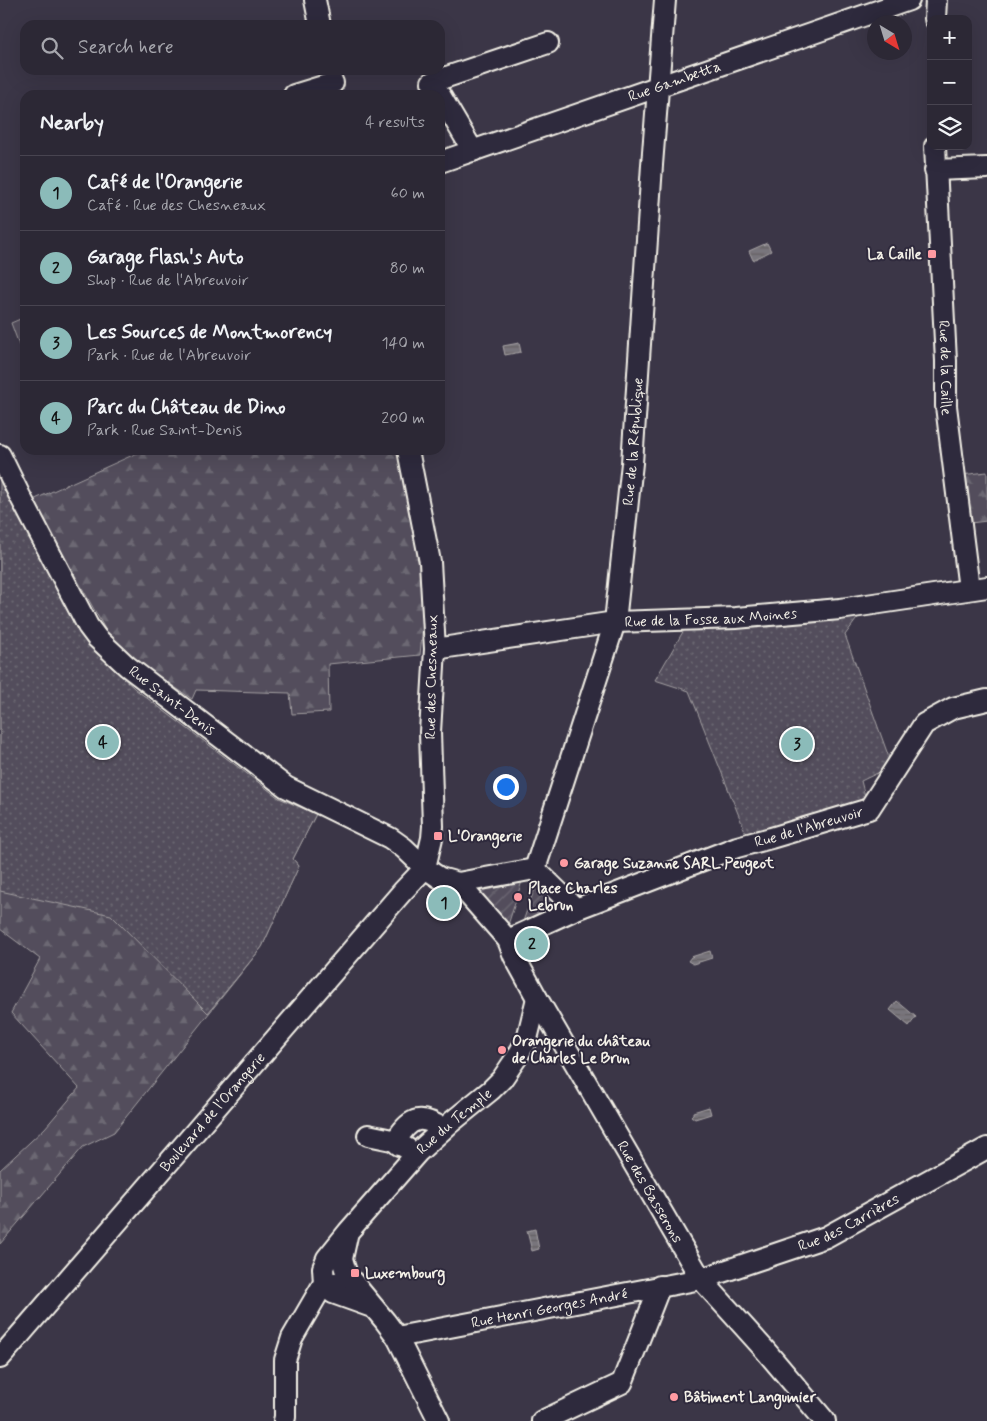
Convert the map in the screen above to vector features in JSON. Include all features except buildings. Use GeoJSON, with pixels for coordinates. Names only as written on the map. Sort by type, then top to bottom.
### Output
{"type":"FeatureCollection","features":[{"type":"Feature","properties":{"kind":"street"},"geometry":{"type":"LineString","coordinates":[[314,0],[319,20]]}},
{"type":"Feature","properties":{"kind":"street","name":"Rue de la République"},"geometry":{"type":"LineString","coordinates":[[534,869],[615,622],[632,462],[665,0]]}},
{"type":"Feature","properties":{"kind":"street","name":"Rue Gambetta"},"geometry":{"type":"LineString","coordinates":[[445,160],[909,0]]}},
{"type":"Feature","properties":{"kind":"street"},"geometry":{"type":"LineString","coordinates":[[935,15],[936,0]]}},
{"type":"Feature","properties":{"kind":"street"},"geometry":{"type":"LineString","coordinates":[[433,86],[548,43]]}},
{"type":"Feature","properties":{"kind":"street"},"geometry":{"type":"LineString","coordinates":[[310,90],[332,83]]}},
{"type":"Feature","properties":{"kind":"street"},"geometry":{"type":"LineString","coordinates":[[445,106],[473,151]]}},
{"type":"Feature","properties":{"kind":"street","name":"Rue de la Caille"},"geometry":{"type":"LineString","coordinates":[[935,150],[946,361],[946,406],[982,590]]}},
{"type":"Feature","properties":{"kind":"street"},"geometry":{"type":"LineString","coordinates":[[936,170],[987,168]]}},
{"type":"Feature","properties":{"kind":"street","name":"Rue Saint-Denis"},"geometry":{"type":"LineString","coordinates":[[0,455],[78,608],[97,638],[110,651],[134,672],[286,787],[390,838],[404,848],[425,868]]}},
{"type":"Feature","properties":{"kind":"street","name":"Rue des Chesneaux"},"geometry":{"type":"LineString","coordinates":[[409,455],[430,562],[434,649],[430,732],[432,832],[425,868]]}},
{"type":"Feature","properties":{"kind":"street","name":"Rue de la Fosse aux Moines"},"geometry":{"type":"LineString","coordinates":[[434,649],[615,622],[736,618],[840,609],[982,590]]}},
{"type":"Feature","properties":{"kind":"street","name":"Rue de l'Abreuvoir"},"geometry":{"type":"LineString","coordinates":[[508,940],[576,909],[736,847],[869,809],[924,724],[953,708],[987,700]]}},
{"type":"Feature","properties":{"kind":"street"},"geometry":{"type":"LineString","coordinates":[[425,868],[440,878],[458,882],[534,869],[576,909]]}},
{"type":"Feature","properties":{"kind":"street","name":"Boulevard de l'Orangerie"},"geometry":{"type":"LineString","coordinates":[[0,1358],[403,890],[425,868]]}},
{"type":"Feature","properties":{"kind":"street","name":"Rue des Basserons"},"geometry":{"type":"LineString","coordinates":[[458,882],[508,940],[514,956],[537,998],[701,1279],[765,1350],[825,1421]]}},
{"type":"Feature","properties":{"kind":"street","name":"Rue du Temple"},"geometry":{"type":"LineString","coordinates":[[372,1307],[333,1293],[324,1283],[323,1268],[327,1258],[418,1152],[491,1090],[511,1067],[527,1039],[537,998]]}},
{"type":"Feature","properties":{"kind":"street"},"geometry":{"type":"LineString","coordinates":[[399,1145],[397,1139],[403,1129],[415,1120],[424,1119],[431,1121],[444,1129]]}},
{"type":"Feature","properties":{"kind":"street"},"geometry":{"type":"LineString","coordinates":[[368,1135],[392,1140],[399,1145],[418,1152]]}},
{"type":"Feature","properties":{"kind":"street","name":"Rue des Carrières"},"geometry":{"type":"LineString","coordinates":[[701,1279],[826,1238],[987,1148]]}},
{"type":"Feature","properties":{"kind":"street","name":"Rue du Temple"},"geometry":{"type":"LineString","coordinates":[[348,1232],[343,1247],[342,1259],[347,1275],[397,1337],[439,1421]]}},
{"type":"Feature","properties":{"kind":"street","name":"Rue Henri Georges André"},"geometry":{"type":"LineString","coordinates":[[397,1337],[701,1279]]}},
{"type":"Feature","properties":{"kind":"street"},"geometry":{"type":"LineString","coordinates":[[284,1421],[286,1417],[285,1360],[292,1338],[324,1283],[355,1286]]}},
{"type":"Feature","properties":{"kind":"street"},"geometry":{"type":"LineString","coordinates":[[542,1421],[622,1382],[660,1286]]}},
{"type":"Feature","properties":{"kind":"green space"},"geometry":{"type":"Polygon","coordinates":[[[20,319],[20,348],[11,323],[20,319]]]}},
{"type":"Feature","properties":{"kind":"green space"},"geometry":{"type":"Polygon","coordinates":[[[133,455],[399,455],[422,567],[425,604],[420,655],[328,664],[329,712],[292,714],[290,693],[196,690],[192,699],[135,660],[110,638],[33,500],[133,455]]]}},
{"type":"Feature","properties":{"kind":"green space"},"geometry":{"type":"Polygon","coordinates":[[[987,472],[987,521],[970,523],[961,475],[987,472]]]}},
{"type":"Feature","properties":{"kind":"green space"},"geometry":{"type":"Polygon","coordinates":[[[0,480],[78,628],[99,655],[135,689],[279,798],[316,814],[293,859],[299,866],[262,947],[208,1013],[111,915],[0,891],[0,480]]]}},
{"type":"Feature","properties":{"kind":"green space"},"geometry":{"type":"Polygon","coordinates":[[[0,497],[78,628],[99,655],[135,689],[279,798],[316,814],[293,859],[299,866],[262,947],[114,1132],[83,1147],[0,1244],[0,1170],[45,1128],[79,1088],[11,1013],[40,959],[0,929],[0,497]]]}},
{"type":"Feature","properties":{"kind":"green space"},"geometry":{"type":"Polygon","coordinates":[[[859,616],[845,635],[892,766],[861,781],[867,804],[747,836],[689,691],[655,680],[684,630],[859,616]]]}},
{"type":"Feature","properties":{"kind":"green space"},"geometry":{"type":"Polygon","coordinates":[[[523,878],[507,928],[472,888],[523,878]]]}},
{"type":"Feature","properties":{"kind":"green space"},"geometry":{"type":"Polygon","coordinates":[[[537,882],[563,906],[521,927],[537,882]]]}},
{"type":"Feature","properties":{"kind":"shaded area"},"geometry":{"type":"Polygon","coordinates":[[[767,243],[771,251],[753,260],[749,251],[767,243]]]}},
{"type":"Feature","properties":{"kind":"shaded area"},"geometry":{"type":"Polygon","coordinates":[[[519,343],[521,352],[505,355],[503,346],[519,343]]]}},
{"type":"Feature","properties":{"kind":"shaded area"},"geometry":{"type":"Polygon","coordinates":[[[710,951],[712,958],[693,964],[688,961],[691,957],[710,951]]]}},
{"type":"Feature","properties":{"kind":"shaded area"},"geometry":{"type":"Polygon","coordinates":[[[897,1001],[916,1017],[909,1026],[890,1010],[897,1001]]]}},
{"type":"Feature","properties":{"kind":"shaded area"},"geometry":{"type":"Polygon","coordinates":[[[709,1107],[711,1114],[695,1119],[691,1116],[693,1112],[709,1107]]]}},
{"type":"Feature","properties":{"kind":"shaded area"},"geometry":{"type":"Polygon","coordinates":[[[535,1229],[539,1249],[532,1251],[527,1231],[535,1229]]]}},
{"type":"Feature","properties":{"kind":"place","name":"La Caille"},"geometry":{"type":"Point","coordinates":[932,254]}},
{"type":"Feature","properties":{"kind":"place","name":"Parc du Château de Dino"},"geometry":{"type":"Point","coordinates":[103,742]}},
{"type":"Feature","properties":{"kind":"place","name":"Les Sources de Montmorency"},"geometry":{"type":"Point","coordinates":[797,744]}},
{"type":"Feature","properties":{"kind":"place","name":"L'Orangerie"},"geometry":{"type":"Point","coordinates":[438,836]}},
{"type":"Feature","properties":{"kind":"place","name":"Garage Suzanne SARL Peugeot"},"geometry":{"type":"Point","coordinates":[564,863]}},
{"type":"Feature","properties":{"kind":"place","name":"Place Charles Lebrun"},"geometry":{"type":"Point","coordinates":[518,897]}},
{"type":"Feature","properties":{"kind":"place","name":"Café de l'Orangerie"},"geometry":{"type":"Point","coordinates":[444,903]}},
{"type":"Feature","properties":{"kind":"place","name":"Garage Flash's Auto"},"geometry":{"type":"Point","coordinates":[532,944]}},
{"type":"Feature","properties":{"kind":"place","name":"Orangerie du château de Charles Le Brun"},"geometry":{"type":"Point","coordinates":[502,1050]}},
{"type":"Feature","properties":{"kind":"place","name":"Luxembourg"},"geometry":{"type":"Point","coordinates":[355,1273]}},
{"type":"Feature","properties":{"kind":"place","name":"Bâtiment Langumier"},"geometry":{"type":"Point","coordinates":[674,1397]}}]}
